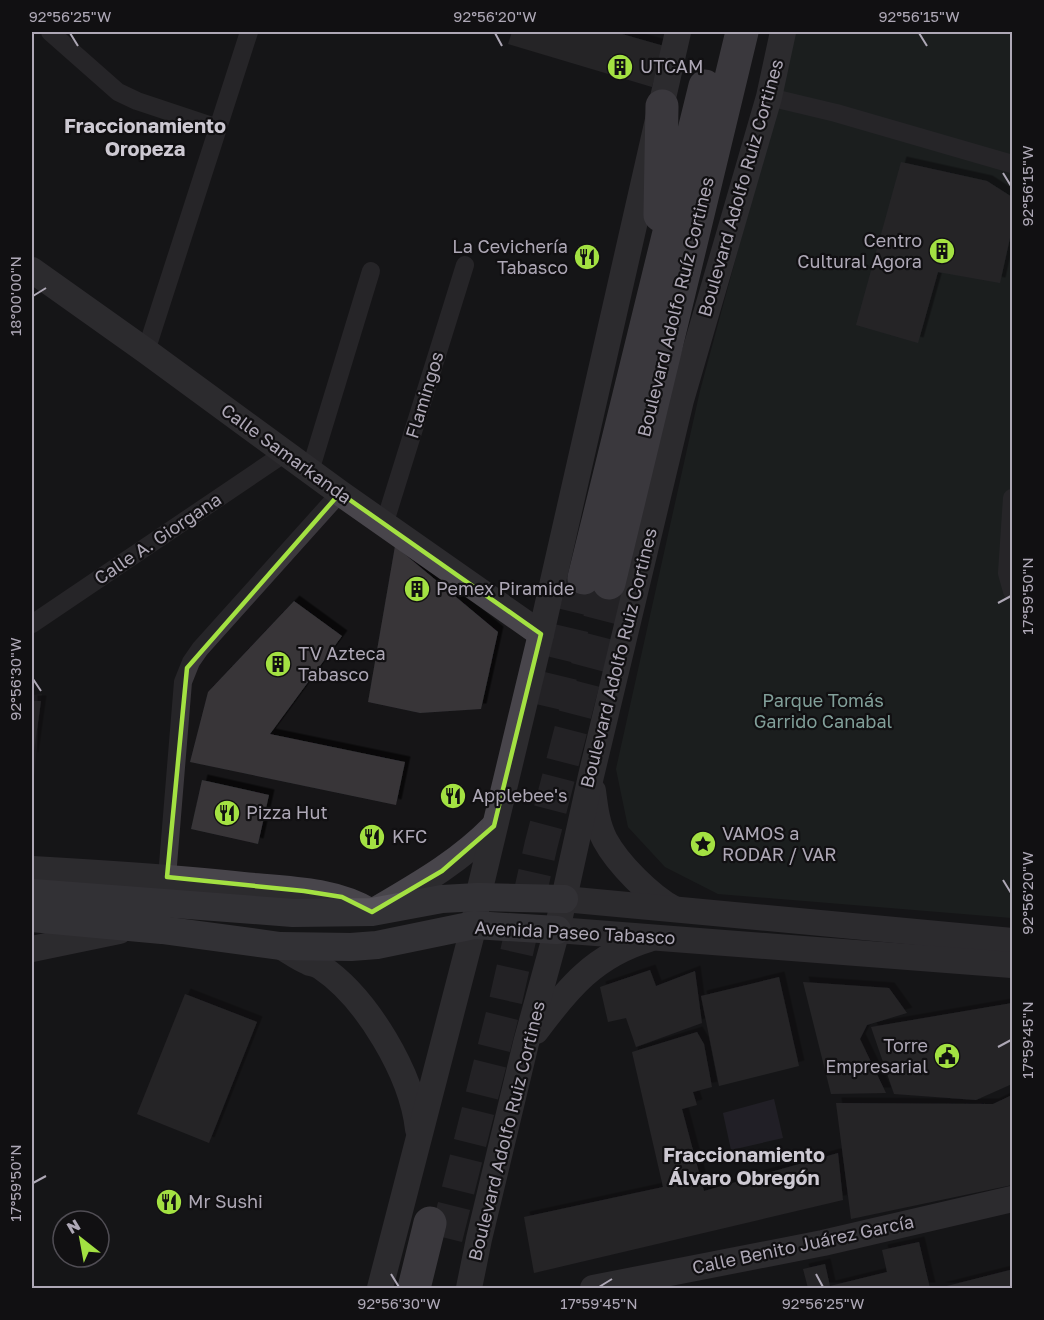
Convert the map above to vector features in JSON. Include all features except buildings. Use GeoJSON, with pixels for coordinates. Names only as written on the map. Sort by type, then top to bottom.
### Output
{"type":"FeatureCollection","features":[{"type":"Feature","properties":{"kind":"highway","name":"Boulevard Adolfo Ruíz Cortines"},"geometry":{"type":"LineString","coordinates":[[719,32],[660,271],[596,581],[742,32]]}},
{"type":"Feature","properties":{"kind":"highway"},"geometry":{"type":"LineString","coordinates":[[660,271],[662,106]]}},
{"type":"Feature","properties":{"kind":"highway"},"geometry":{"type":"LineString","coordinates":[[414,1288],[438,1230],[434,1288]]}},
{"type":"Feature","properties":{"kind":"main road","name":"Boulevard Adolfo Ruiz Cortines"},"geometry":{"type":"LineString","coordinates":[[469,1288],[526,1043],[557,930],[591,776],[681,400],[769,97],[783,32]]}},
{"type":"Feature","properties":{"kind":"main road"},"geometry":{"type":"LineString","coordinates":[[380,1288],[476,911],[494,826],[542,634],[662,106],[674,33]]}},
{"type":"Feature","properties":{"kind":"main road","name":"Calle Samarkanda"},"geometry":{"type":"LineString","coordinates":[[32,270],[384,525],[542,634]]}},
{"type":"Feature","properties":{"kind":"main road"},"geometry":{"type":"LineString","coordinates":[[591,776],[599,825],[605,841],[651,893],[663,903],[677,910]]}},
{"type":"Feature","properties":{"kind":"main road"},"geometry":{"type":"LineString","coordinates":[[32,869],[167,877],[304,891],[355,901],[372,912],[442,871],[473,847],[494,826]]}},
{"type":"Feature","properties":{"kind":"main road","name":"Avenida Paseo Tabasco"},"geometry":{"type":"LineString","coordinates":[[32,893],[293,913],[372,912],[442,899],[476,911],[557,930],[1012,965]]}},
{"type":"Feature","properties":{"kind":"main road","name":"Avenida Paseo Tabasco"},"geometry":{"type":"LineString","coordinates":[[32,918],[139,928],[280,946],[328,947],[377,945],[476,911],[564,899],[1012,940]]}},
{"type":"Feature","properties":{"kind":"main road","name":"Avenida Paseo Tabasco"},"geometry":{"type":"LineString","coordinates":[[32,949],[139,928]]}},
{"type":"Feature","properties":{"kind":"main road"},"geometry":{"type":"LineString","coordinates":[[526,1043],[571,985],[583,975],[614,953],[655,937]]}},
{"type":"Feature","properties":{"kind":"main road"},"geometry":{"type":"LineString","coordinates":[[280,946],[325,970],[342,984],[365,1010],[385,1041],[407,1088],[414,1107],[419,1134]]}},
{"type":"Feature","properties":{"kind":"main road","name":"Calle Benito Juárez García"},"geometry":{"type":"LineString","coordinates":[[593,1288],[823,1243],[1012,1199]]}},
{"type":"Feature","properties":{"kind":"street"},"geometry":{"type":"LineString","coordinates":[[50,32],[117,92],[218,128]]}},
{"type":"Feature","properties":{"kind":"street"},"geometry":{"type":"LineString","coordinates":[[146,351],[249,32]]}},
{"type":"Feature","properties":{"kind":"street"},"geometry":{"type":"LineString","coordinates":[[769,97],[836,113],[1012,164]]}},
{"type":"Feature","properties":{"kind":"street","name":"Flamingos"},"geometry":{"type":"LineString","coordinates":[[384,525],[465,265]]}},
{"type":"Feature","properties":{"kind":"street"},"geometry":{"type":"LineString","coordinates":[[310,471],[371,271]]}},
{"type":"Feature","properties":{"kind":"street","name":"Calle A. Giorgana"},"geometry":{"type":"LineString","coordinates":[[32,624],[285,453]]}},
{"type":"Feature","properties":{"kind":"street"},"geometry":{"type":"LineString","coordinates":[[167,877],[182,695],[187,668],[200,648],[340,493]]}},
{"type":"Feature","properties":{"kind":"street"},"geometry":{"type":"LineString","coordinates":[[1012,498],[1007,573],[1012,591]]}},
{"type":"Feature","properties":{"kind":"highlighted area"},"geometry":{"type":"Polygon","coordinates":[[[340,493],[541,634],[494,826],[442,871],[372,912],[342,897],[167,877],[187,668],[340,493]]]}},
{"type":"Feature","properties":{"kind":"shaded area"},"geometry":{"type":"Polygon","coordinates":[[[42,694],[41,701],[32,799],[32,695],[42,694]]]}},
{"type":"Feature","properties":{"kind":"shaded area"},"geometry":{"type":"Polygon","coordinates":[[[774,1099],[783,1138],[731,1150],[723,1113],[774,1099]]]}},
{"type":"Feature","properties":{"kind":"green space","name":"Parque Tomás Garrido Canabal"},"geometry":{"type":"Polygon","coordinates":[[[791,32],[1012,32],[1012,918],[718,894],[665,867],[628,827],[616,769],[700,391],[773,120],[791,32]]]}},
{"type":"Feature","properties":{"kind":"tunnel"},"geometry":{"type":"LineString","coordinates":[[553,708],[584,578]]}},
{"type":"Feature","properties":{"kind":"tunnel"},"geometry":{"type":"LineString","coordinates":[[446,1238],[504,1008],[541,845],[609,583]]}},
{"type":"Feature","properties":{"kind":"place","name":"UTCAM"},"geometry":{"type":"Point","coordinates":[620,67]}},
{"type":"Feature","properties":{"kind":"place","name":"Centro Cultural Agora"},"geometry":{"type":"Point","coordinates":[942,251]}},
{"type":"Feature","properties":{"kind":"place","name":"La Cevichería Tabasco"},"geometry":{"type":"Point","coordinates":[587,257]}},
{"type":"Feature","properties":{"kind":"place","name":"Pemex Piramide"},"geometry":{"type":"Point","coordinates":[417,589]}},
{"type":"Feature","properties":{"kind":"place","name":"TV Azteca Tabasco"},"geometry":{"type":"Point","coordinates":[278,664]}},
{"type":"Feature","properties":{"kind":"place","name":"Applebee's"},"geometry":{"type":"Point","coordinates":[453,796]}},
{"type":"Feature","properties":{"kind":"place","name":"Pizza Hut"},"geometry":{"type":"Point","coordinates":[227,813]}},
{"type":"Feature","properties":{"kind":"place","name":"KFC"},"geometry":{"type":"Point","coordinates":[372,837]}},
{"type":"Feature","properties":{"kind":"place","name":"VAMOS a RODAR / VAR"},"geometry":{"type":"Point","coordinates":[703,844]}},
{"type":"Feature","properties":{"kind":"place","name":"Torre Empresarial"},"geometry":{"type":"Point","coordinates":[947,1056]}},
{"type":"Feature","properties":{"kind":"place","name":"Mr Sushi"},"geometry":{"type":"Point","coordinates":[169,1202]}},
{"type":"Feature","properties":{"kind":"district","name":"Fraccionamiento Oropeza"},"geometry":{"type":"Point","coordinates":[145,138]}},
{"type":"Feature","properties":{"kind":"district","name":"Fraccionamiento Álvaro Obregón"},"geometry":{"type":"Point","coordinates":[744,1166]}}]}
